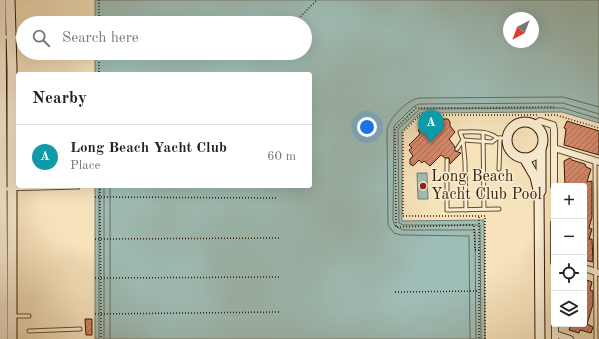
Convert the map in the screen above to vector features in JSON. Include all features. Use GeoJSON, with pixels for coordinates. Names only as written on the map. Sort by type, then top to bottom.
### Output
{"type":"FeatureCollection","features":[{"type":"Feature","properties":{"kind":"main road"},"geometry":{"type":"LineString","coordinates":[[1,0],[4,37],[12,68],[1,316],[3,339]]}},
{"type":"Feature","properties":{"kind":"main road"},"geometry":{"type":"LineString","coordinates":[[4,37],[10,0]]}},
{"type":"Feature","properties":{"kind":"main road"},"geometry":{"type":"LineString","coordinates":[[539,194],[542,188],[541,149],[543,135],[535,124],[526,122],[517,123],[501,138],[511,153],[524,158],[535,156],[541,149]]}},
{"type":"Feature","properties":{"kind":"main road"},"geometry":{"type":"LineString","coordinates":[[524,158],[535,176],[539,194],[540,339]]}},
{"type":"Feature","properties":{"kind":"main road"},"geometry":{"type":"LineString","coordinates":[[7,188],[12,339]]}},
{"type":"Feature","properties":{"kind":"street"},"geometry":{"type":"LineString","coordinates":[[535,124],[540,121],[553,125],[554,183]]}},
{"type":"Feature","properties":{"kind":"street"},"geometry":{"type":"LineString","coordinates":[[554,148],[597,162]]}},
{"type":"Feature","properties":{"kind":"street"},"geometry":{"type":"LineString","coordinates":[[587,269],[597,272]]}},
{"type":"Feature","properties":{"kind":"street"},"geometry":{"type":"LineString","coordinates":[[555,336],[570,339]]}},
{"type":"Feature","properties":{"kind":"lane"},"geometry":{"type":"LineString","coordinates":[[4,37],[16,38]]}},
{"type":"Feature","properties":{"kind":"lane"},"geometry":{"type":"LineString","coordinates":[[466,210],[463,140],[460,132],[492,134],[501,138]]}},
{"type":"Feature","properties":{"kind":"lane"},"geometry":{"type":"LineString","coordinates":[[483,133],[484,209]]}},
{"type":"Feature","properties":{"kind":"lane"},"geometry":{"type":"LineString","coordinates":[[463,140],[492,142],[501,138]]}},
{"type":"Feature","properties":{"kind":"lane"},"geometry":{"type":"LineString","coordinates":[[499,169],[501,138]]}},
{"type":"Feature","properties":{"kind":"lane"},"geometry":{"type":"LineString","coordinates":[[457,149],[463,140]]}},
{"type":"Feature","properties":{"kind":"lane"},"geometry":{"type":"LineString","coordinates":[[446,160],[447,210],[499,210]]}},
{"type":"Feature","properties":{"kind":"lane"},"geometry":{"type":"LineString","coordinates":[[596,339],[598,310],[597,162]]}},
{"type":"Feature","properties":{"kind":"lane"},"geometry":{"type":"LineString","coordinates":[[7,188],[16,188]]}},
{"type":"Feature","properties":{"kind":"lane"},"geometry":{"type":"LineString","coordinates":[[1,316],[29,316]]}},
{"type":"Feature","properties":{"kind":"lane"},"geometry":{"type":"LineString","coordinates":[[29,331],[80,330]]}},
{"type":"Feature","properties":{"kind":"path"},"geometry":{"type":"LineString","coordinates":[[99,0],[99,16]]}},
{"type":"Feature","properties":{"kind":"path"},"geometry":{"type":"LineString","coordinates":[[301,16],[317,0]]}},
{"type":"Feature","properties":{"kind":"path"},"geometry":{"type":"LineString","coordinates":[[99,60],[99,72]]}},
{"type":"Feature","properties":{"kind":"path"},"geometry":{"type":"LineString","coordinates":[[560,116],[599,128]]}},
{"type":"Feature","properties":{"kind":"path"},"geometry":{"type":"LineString","coordinates":[[100,188],[101,339]]}},
{"type":"Feature","properties":{"kind":"path"},"geometry":{"type":"LineString","coordinates":[[95,197],[278,198]]}},
{"type":"Feature","properties":{"kind":"path"},"geometry":{"type":"LineString","coordinates":[[479,216],[480,339]]}},
{"type":"Feature","properties":{"kind":"path"},"geometry":{"type":"LineString","coordinates":[[95,239],[279,238]]}},
{"type":"Feature","properties":{"kind":"path"},"geometry":{"type":"LineString","coordinates":[[95,278],[279,277]]}},
{"type":"Feature","properties":{"kind":"path"},"geometry":{"type":"LineString","coordinates":[[395,292],[479,291]]}},
{"type":"Feature","properties":{"kind":"path"},"geometry":{"type":"LineString","coordinates":[[95,314],[279,312]]}},
{"type":"Feature","properties":{"kind":"water"},"geometry":{"type":"Polygon","coordinates":[[[95,0],[599,0],[599,123],[562,112],[420,113],[402,131],[402,221],[484,220],[485,339],[95,339],[95,188],[312,188],[312,72],[95,72],[95,60],[312,60],[312,16],[95,16],[95,0]]]}},
{"type":"Feature","properties":{"kind":"water","name":"Long Beach Yacht Club Pool"},"geometry":{"type":"Polygon","coordinates":[[[417,173],[427,173],[428,199],[418,199],[417,173]]]}},
{"type":"Feature","properties":{"kind":"building"},"geometry":{"type":"Polygon","coordinates":[[[428,119],[448,119],[450,126],[455,132],[449,139],[455,147],[455,151],[461,153],[450,164],[449,158],[445,158],[441,155],[430,166],[424,161],[422,163],[419,160],[413,166],[410,164],[410,159],[413,156],[409,150],[412,148],[409,145],[420,134],[418,130],[428,119]]]}},
{"type":"Feature","properties":{"kind":"building"},"geometry":{"type":"Polygon","coordinates":[[[567,121],[599,131],[599,155],[564,145],[566,129],[564,128],[567,121]]]}},
{"type":"Feature","properties":{"kind":"building"},"geometry":{"type":"Polygon","coordinates":[[[570,158],[585,164],[586,167],[591,169],[587,182],[592,181],[592,217],[589,228],[592,229],[589,239],[592,239],[593,262],[587,261],[587,183],[565,183],[564,161],[570,158]]]}},
{"type":"Feature","properties":{"kind":"building"},"geometry":{"type":"Polygon","coordinates":[[[587,280],[592,282],[590,290],[593,291],[593,304],[587,324],[587,280]]]}},
{"type":"Feature","properties":{"kind":"building"},"geometry":{"type":"Polygon","coordinates":[[[85,319],[92,319],[92,335],[86,335],[85,319]]]}},
{"type":"Feature","properties":{"kind":"building"},"geometry":{"type":"Polygon","coordinates":[[[587,324],[593,327],[591,333],[580,330],[579,333],[569,330],[570,327],[587,327],[587,324]]]}},
{"type":"Feature","properties":{"kind":"place","name":"Long Beach Yacht Club"},"geometry":{"type":"Point","coordinates":[431,143]}},
{"type":"Feature","properties":{"kind":"place","name":"Long Beach Yacht Club Pool"},"geometry":{"type":"Point","coordinates":[423,186]}}]}
